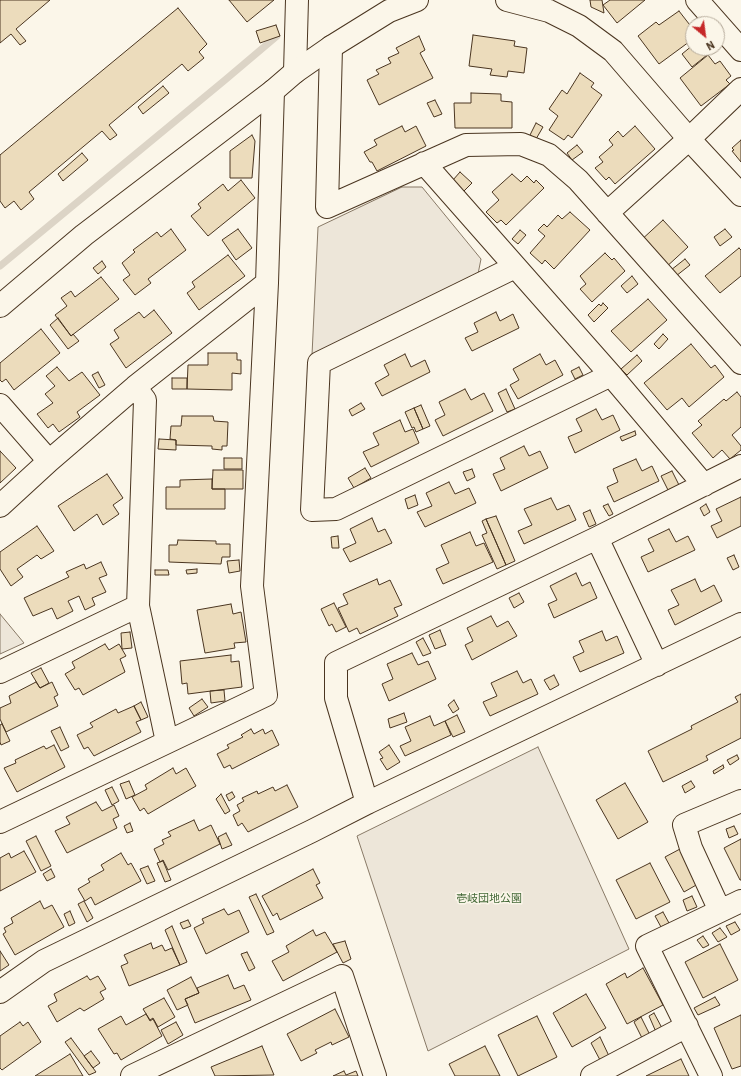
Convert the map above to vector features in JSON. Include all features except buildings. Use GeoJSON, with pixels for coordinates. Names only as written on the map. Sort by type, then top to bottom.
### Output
{"type":"FeatureCollection","features":[{"type":"Feature","properties":{"kind":"street"},"geometry":{"type":"LineString","coordinates":[[295,72],[297,0]]}},
{"type":"Feature","properties":{"kind":"street"},"geometry":{"type":"LineString","coordinates":[[0,306],[84,236],[273,91],[295,72],[331,47],[389,11],[417,0]]}},
{"type":"Feature","properties":{"kind":"street"},"geometry":{"type":"LineString","coordinates":[[506,0],[549,11],[579,26],[613,51],[689,139],[741,195]]}},
{"type":"Feature","properties":{"kind":"street"},"geometry":{"type":"LineString","coordinates":[[697,0],[741,50]]}},
{"type":"Feature","properties":{"kind":"street"},"geometry":{"type":"LineString","coordinates":[[331,47],[327,207],[466,145],[520,144],[549,155],[578,180],[741,363]]}},
{"type":"Feature","properties":{"kind":"street"},"geometry":{"type":"LineString","coordinates":[[607,213],[741,90]]}},
{"type":"Feature","properties":{"kind":"street"},"geometry":{"type":"LineString","coordinates":[[0,822],[266,695],[252,586],[267,283],[273,91]]}},
{"type":"Feature","properties":{"kind":"street"},"geometry":{"type":"LineString","coordinates":[[424,163],[610,375],[704,485]]}},
{"type":"Feature","properties":{"kind":"street"},"geometry":{"type":"LineString","coordinates":[[515,267],[319,363],[312,510],[336,509],[610,375]]}},
{"type":"Feature","properties":{"kind":"street"},"geometry":{"type":"LineString","coordinates":[[0,506],[49,461],[135,387],[267,283]]}},
{"type":"Feature","properties":{"kind":"street"},"geometry":{"type":"LineString","coordinates":[[135,387],[145,400],[138,606],[167,742]]}},
{"type":"Feature","properties":{"kind":"street"},"geometry":{"type":"LineString","coordinates":[[0,405],[49,461]]}},
{"type":"Feature","properties":{"kind":"street"},"geometry":{"type":"LineString","coordinates":[[366,803],[336,698],[336,663],[597,538],[741,466]]}},
{"type":"Feature","properties":{"kind":"street"},"geometry":{"type":"LineString","coordinates":[[597,538],[657,665]]}},
{"type":"Feature","properties":{"kind":"street"},"geometry":{"type":"LineString","coordinates":[[0,672],[138,606]]}},
{"type":"Feature","properties":{"kind":"street"},"geometry":{"type":"LineString","coordinates":[[0,992],[44,961],[312,831],[366,803],[741,624]]}},
{"type":"Feature","properties":{"kind":"street"},"geometry":{"type":"LineString","coordinates":[[720,911],[691,848],[684,825],[741,801]]}},
{"type":"Feature","properties":{"kind":"street"},"geometry":{"type":"LineString","coordinates":[[711,1076],[647,946],[741,901]]}},
{"type":"Feature","properties":{"kind":"street"},"geometry":{"type":"LineString","coordinates":[[132,1076],[342,976],[375,1076]]}},
{"type":"Feature","properties":{"kind":"street"},"geometry":{"type":"LineString","coordinates":[[592,1076],[687,1026]]}},
{"type":"Feature","properties":{"kind":"green space"},"geometry":{"type":"Polygon","coordinates":[[[402,187],[422,187],[481,259],[478,274],[312,355],[318,227],[402,187]]]}},
{"type":"Feature","properties":{"kind":"green space"},"geometry":{"type":"Polygon","coordinates":[[[0,614],[24,643],[0,654],[0,614]]]}},
{"type":"Feature","properties":{"kind":"green space","name":"壱岐団地公園"},"geometry":{"type":"Polygon","coordinates":[[[538,747],[629,949],[428,1051],[357,836],[538,747]]]}},
{"type":"Feature","properties":{"kind":"waterway"},"geometry":{"type":"LineString","coordinates":[[0,266],[277,36]]}}]}
